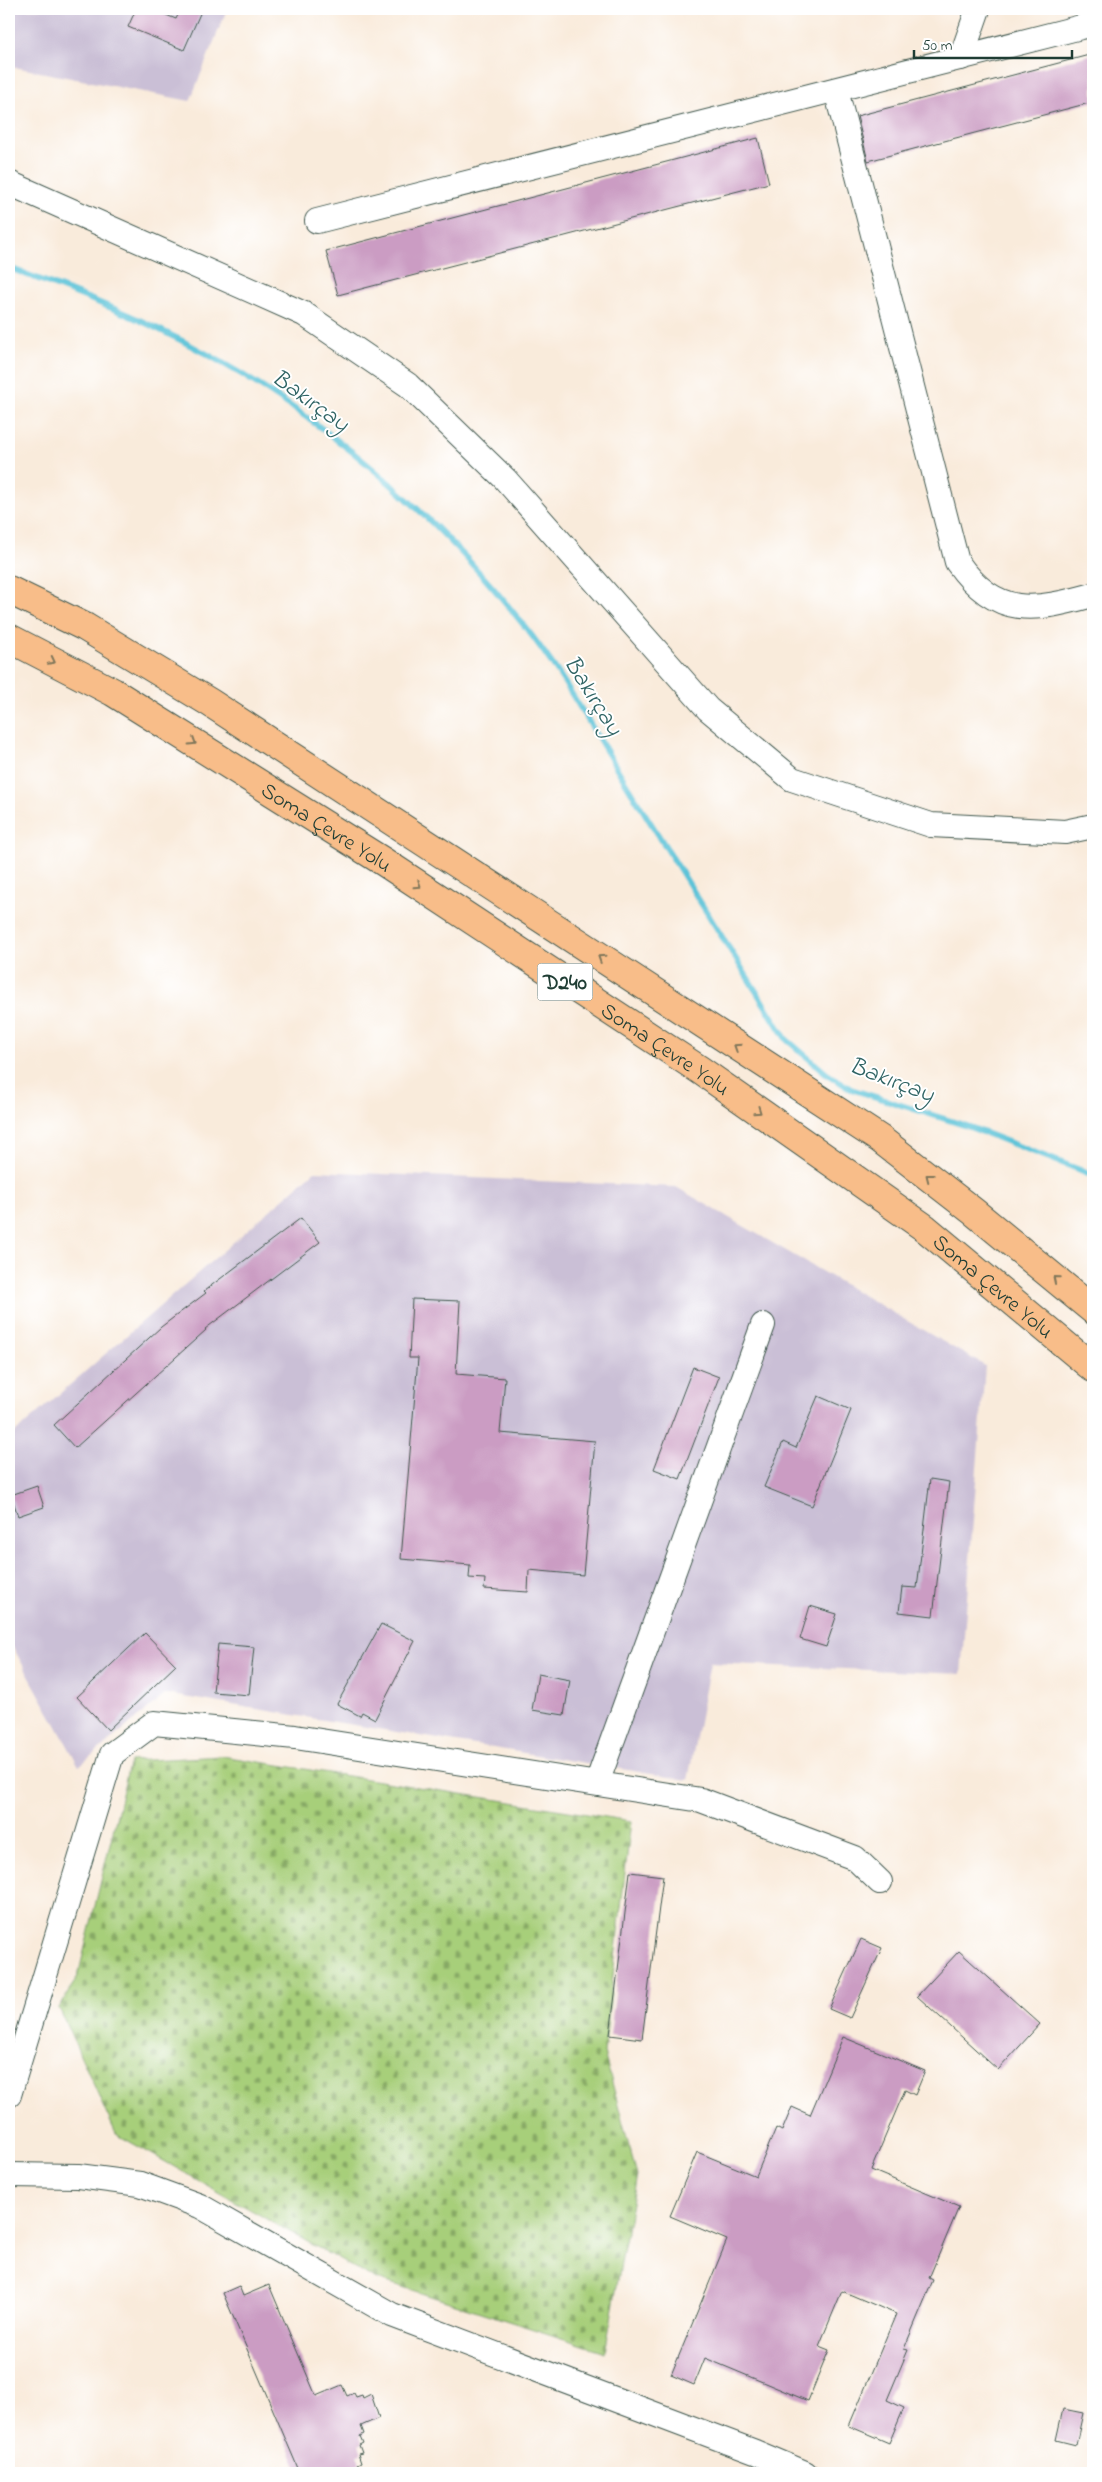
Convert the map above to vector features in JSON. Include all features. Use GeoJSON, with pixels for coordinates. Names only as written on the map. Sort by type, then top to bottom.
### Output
{"type":"FeatureCollection","features":[{"type":"Feature","properties":{"kind":"highway","name":"Soma Çevre Yolu"},"geometry":{"type":"LineString","coordinates":[[9,590],[85,627],[209,702],[880,1139],[974,1212],[1093,1310]]}},
{"type":"Feature","properties":{"kind":"highway","name":"Soma Çevre Yolu"},"geometry":{"type":"LineString","coordinates":[[9,638],[122,697],[384,862],[700,1070],[925,1228],[1093,1368]]}},
{"type":"Feature","properties":{"kind":"street"},"geometry":{"type":"LineString","coordinates":[[961,58],[978,9]]}},
{"type":"Feature","properties":{"kind":"street"},"geometry":{"type":"LineString","coordinates":[[317,221],[1093,24]]}},
{"type":"Feature","properties":{"kind":"street"},"geometry":{"type":"LineString","coordinates":[[836,90],[957,562],[980,588],[997,600],[1014,606],[1043,607],[1093,595]]}},
{"type":"Feature","properties":{"kind":"street"},"geometry":{"type":"LineString","coordinates":[[9,183],[304,314],[408,385],[505,479],[708,708],[792,779],[932,825],[1065,832],[1093,826]]}},
{"type":"Feature","properties":{"kind":"street"},"geometry":{"type":"LineString","coordinates":[[597,1783],[763,1326]]}},
{"type":"Feature","properties":{"kind":"street"},"geometry":{"type":"LineString","coordinates":[[9,2095],[112,1754],[154,1723],[295,1737],[701,1800],[855,1858],[880,1882]]}},
{"type":"Feature","properties":{"kind":"street"},"geometry":{"type":"LineString","coordinates":[[9,2175],[78,2176],[140,2184],[192,2203],[392,2315],[746,2448],[805,2473]]}},
{"type":"Feature","properties":{"kind":"shaded area"},"geometry":{"type":"Polygon","coordinates":[[[9,9],[227,9],[190,101],[9,66],[9,9]]]}},
{"type":"Feature","properties":{"kind":"shaded area"},"geometry":{"type":"Polygon","coordinates":[[[315,1171],[676,1187],[985,1366],[961,1674],[710,1663],[688,1780],[166,1694],[79,1766],[9,1640],[9,1438],[315,1171]]]}},
{"type":"Feature","properties":{"kind":"green space"},"geometry":{"type":"Polygon","coordinates":[[[222,1756],[631,1821],[604,2053],[637,2175],[605,2352],[368,2276],[116,2134],[59,2008],[78,1976],[130,1761],[222,1756]]]}},
{"type":"Feature","properties":{"kind":"building"},"geometry":{"type":"Polygon","coordinates":[[[136,9],[151,9],[176,19],[181,9],[202,9],[184,50],[128,27],[136,9]]]}},
{"type":"Feature","properties":{"kind":"building"},"geometry":{"type":"Polygon","coordinates":[[[1093,54],[1093,102],[868,161],[857,116],[1093,54]]]}},
{"type":"Feature","properties":{"kind":"building"},"geometry":{"type":"Polygon","coordinates":[[[758,138],[769,183],[338,295],[326,251],[758,138]]]}},
{"type":"Feature","properties":{"kind":"building"},"geometry":{"type":"Polygon","coordinates":[[[301,1218],[320,1242],[205,1329],[75,1448],[54,1425],[161,1327],[206,1293],[204,1291],[301,1218]]]}},
{"type":"Feature","properties":{"kind":"building"},"geometry":{"type":"Polygon","coordinates":[[[412,1299],[460,1301],[456,1374],[505,1378],[500,1433],[595,1441],[583,1575],[529,1570],[528,1592],[484,1589],[485,1579],[469,1578],[470,1565],[401,1559],[418,1358],[409,1358],[412,1299]]]}},
{"type":"Feature","properties":{"kind":"building"},"geometry":{"type":"Polygon","coordinates":[[[693,1367],[719,1377],[680,1479],[654,1469],[693,1367]]]}},
{"type":"Feature","properties":{"kind":"building"},"geometry":{"type":"Polygon","coordinates":[[[818,1396],[851,1410],[812,1506],[764,1487],[783,1442],[796,1448],[818,1396]]]}},
{"type":"Feature","properties":{"kind":"building"},"geometry":{"type":"Polygon","coordinates":[[[930,1479],[949,1482],[933,1616],[899,1612],[902,1587],[917,1588],[930,1479]]]}},
{"type":"Feature","properties":{"kind":"building"},"geometry":{"type":"Polygon","coordinates":[[[37,1486],[44,1507],[18,1516],[11,1495],[37,1486]]]}},
{"type":"Feature","properties":{"kind":"building"},"geometry":{"type":"Polygon","coordinates":[[[810,1606],[837,1614],[826,1647],[800,1639],[810,1606]]]}},
{"type":"Feature","properties":{"kind":"building"},"geometry":{"type":"Polygon","coordinates":[[[381,1624],[415,1641],[375,1719],[362,1712],[360,1716],[337,1704],[381,1624]]]}},
{"type":"Feature","properties":{"kind":"building"},"geometry":{"type":"Polygon","coordinates":[[[145,1633],[176,1665],[108,1730],[77,1697],[145,1633]]]}},
{"type":"Feature","properties":{"kind":"building"},"geometry":{"type":"Polygon","coordinates":[[[218,1644],[254,1647],[249,1695],[213,1692],[218,1644]]]}},
{"type":"Feature","properties":{"kind":"building"},"geometry":{"type":"Polygon","coordinates":[[[538,1674],[570,1680],[564,1715],[532,1710],[538,1674]]]}},
{"type":"Feature","properties":{"kind":"building"},"geometry":{"type":"Polygon","coordinates":[[[630,1872],[663,1876],[642,2039],[610,2035],[630,1872]]]}},
{"type":"Feature","properties":{"kind":"building"},"geometry":{"type":"Polygon","coordinates":[[[861,1939],[882,1948],[850,2018],[829,2009],[861,1939]]]}},
{"type":"Feature","properties":{"kind":"building"},"geometry":{"type":"Polygon","coordinates":[[[959,1951],[1040,2024],[998,2070],[917,1996],[959,1951]]]}},
{"type":"Feature","properties":{"kind":"building"},"geometry":{"type":"Polygon","coordinates":[[[843,2037],[925,2071],[915,2095],[905,2090],[871,2170],[959,2207],[929,2278],[933,2280],[904,2349],[908,2350],[887,2400],[904,2408],[889,2443],[849,2426],[896,2314],[842,2291],[819,2346],[829,2350],[808,2401],[705,2358],[694,2385],[671,2375],[727,2240],[670,2216],[697,2152],[756,2176],[776,2128],[782,2131],[792,2107],[810,2115],[843,2037]]]}},
{"type":"Feature","properties":{"kind":"building"},"geometry":{"type":"Polygon","coordinates":[[[269,2285],[316,2396],[342,2385],[347,2396],[354,2393],[356,2397],[362,2395],[363,2398],[371,2394],[379,2418],[361,2426],[364,2434],[360,2436],[363,2443],[359,2445],[362,2453],[358,2454],[361,2463],[357,2465],[360,2473],[300,2473],[223,2293],[239,2286],[243,2296],[269,2285]]]}},
{"type":"Feature","properties":{"kind":"building"},"geometry":{"type":"Polygon","coordinates":[[[1063,2409],[1083,2413],[1076,2445],[1056,2440],[1063,2409]]]}},
{"type":"Feature","properties":{"kind":"waterway","name":"Bakırçay"},"geometry":{"type":"LineString","coordinates":[[9,268],[133,317],[204,352],[256,383],[306,416],[354,453],[443,534],[484,577],[537,642],[577,702],[786,1039],[827,1074],[851,1089],[967,1126],[1093,1175]]}}]}
